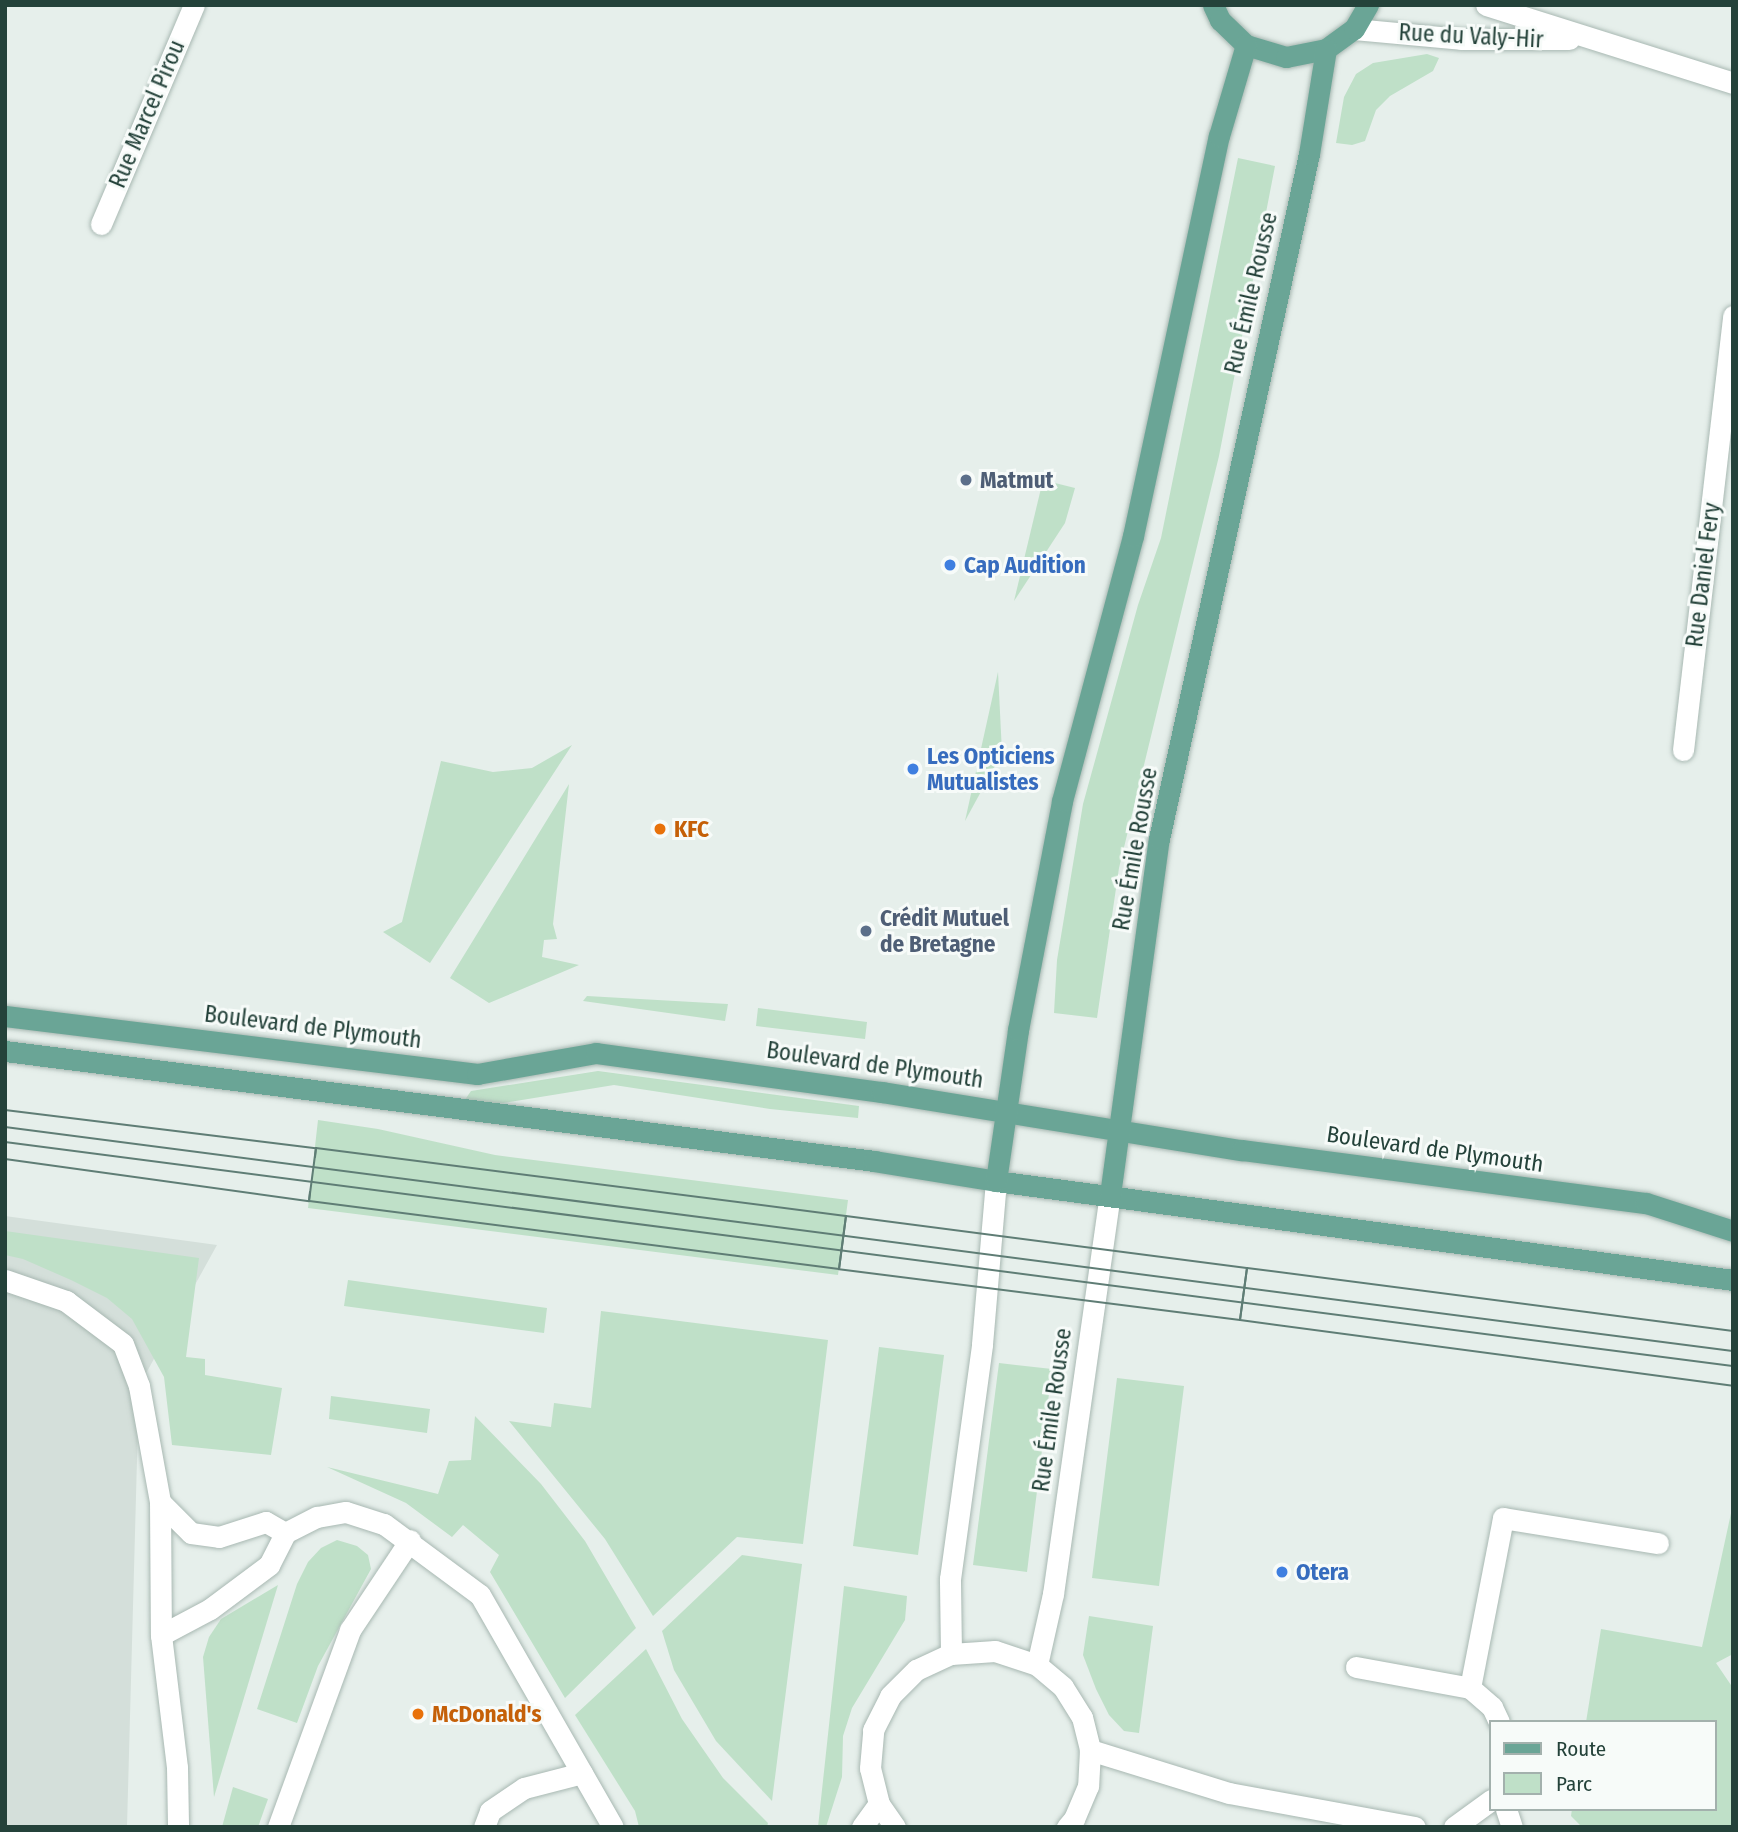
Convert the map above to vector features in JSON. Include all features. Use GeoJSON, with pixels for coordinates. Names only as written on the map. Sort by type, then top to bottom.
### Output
{"type":"FeatureCollection","features":[{"type":"Feature","properties":{"kind":"main road"},"geometry":{"type":"LineString","coordinates":[[1213,5],[1220,20],[1246,45],[1286,57],[1326,48],[1354,29],[1368,5]]}},
{"type":"Feature","properties":{"kind":"main road"},"geometry":{"type":"LineString","coordinates":[[996,1181],[1018,1030],[1062,801],[1133,536],[1219,136],[1246,45]]}},
{"type":"Feature","properties":{"kind":"main road","name":"Rue Émile Rousse"},"geometry":{"type":"LineString","coordinates":[[1110,1195],[1159,839],[1309,154],[1326,48]]}},
{"type":"Feature","properties":{"kind":"main road","name":"Boulevard de Plymouth"},"geometry":{"type":"LineString","coordinates":[[5,1017],[477,1074],[596,1053],[1007,1110],[1117,1131],[1646,1203],[1733,1231]]}},
{"type":"Feature","properties":{"kind":"main road"},"geometry":{"type":"LineString","coordinates":[[5,1051],[874,1161],[996,1181],[1733,1280]]}},
{"type":"Feature","properties":{"kind":"street","name":"Rue Marcel Pirou"},"geometry":{"type":"LineString","coordinates":[[101,224],[194,5]]}},
{"type":"Feature","properties":{"kind":"street","name":"Rue du Valy-Hir"},"geometry":{"type":"LineString","coordinates":[[1486,5],[1588,40],[1733,83]]}},
{"type":"Feature","properties":{"kind":"street","name":"Rue du Valy-Hir"},"geometry":{"type":"LineString","coordinates":[[1354,29],[1461,39],[1588,40]]}},
{"type":"Feature","properties":{"kind":"street","name":"Rue Daniel Fery"},"geometry":{"type":"LineString","coordinates":[[1683,750],[1733,316]]}},
{"type":"Feature","properties":{"kind":"street"},"geometry":{"type":"LineString","coordinates":[[951,1654],[950,1578],[982,1343],[996,1181]]}},
{"type":"Feature","properties":{"kind":"street","name":"Rue Émile Rousse"},"geometry":{"type":"LineString","coordinates":[[1037,1665],[1053,1594],[1110,1195]]}},
{"type":"Feature","properties":{"kind":"street"},"geometry":{"type":"LineString","coordinates":[[5,1280],[66,1301],[123,1344],[139,1386],[160,1502],[162,1635],[177,1767],[178,1827]]}},
{"type":"Feature","properties":{"kind":"street"},"geometry":{"type":"LineString","coordinates":[[160,1502],[191,1533],[219,1537],[266,1522],[285,1533]]}},
{"type":"Feature","properties":{"kind":"street"},"geometry":{"type":"LineString","coordinates":[[162,1635],[209,1609],[269,1565],[285,1533],[317,1517],[346,1512],[384,1524],[410,1540],[480,1595],[613,1827]]}},
{"type":"Feature","properties":{"kind":"street"},"geometry":{"type":"LineString","coordinates":[[1470,1688],[1503,1518],[1658,1543]]}},
{"type":"Feature","properties":{"kind":"street"},"geometry":{"type":"LineString","coordinates":[[278,1827],[350,1630],[410,1540]]}},
{"type":"Feature","properties":{"kind":"street"},"geometry":{"type":"LineString","coordinates":[[895,1827],[879,1804],[870,1768],[873,1730],[890,1696],[916,1670],[951,1654],[995,1651],[1037,1665],[1063,1687],[1082,1717],[1090,1750],[1088,1786],[1074,1819],[1067,1827]]}},
{"type":"Feature","properties":{"kind":"street"},"geometry":{"type":"LineString","coordinates":[[1356,1667],[1470,1688],[1492,1707],[1498,1720]]}},
{"type":"Feature","properties":{"kind":"street"},"geometry":{"type":"LineString","coordinates":[[1090,1750],[1229,1793],[1415,1827]]}},
{"type":"Feature","properties":{"kind":"street"},"geometry":{"type":"LineString","coordinates":[[484,1827],[490,1811],[524,1788],[582,1773]]}},
{"type":"Feature","properties":{"kind":"street"},"geometry":{"type":"LineString","coordinates":[[1454,1827],[1490,1801]]}},
{"type":"Feature","properties":{"kind":"street"},"geometry":{"type":"LineString","coordinates":[[862,1827],[879,1804]]}},
{"type":"Feature","properties":{"kind":"shaded area"},"geometry":{"type":"Polygon","coordinates":[[[5,1216],[217,1245],[139,1386],[127,1827],[5,1827],[5,1216]]]}},
{"type":"Feature","properties":{"kind":"green space"},"geometry":{"type":"Polygon","coordinates":[[[1427,54],[1439,58],[1433,71],[1390,96],[1376,110],[1365,141],[1352,145],[1336,143],[1344,97],[1356,74],[1373,63],[1427,54]]]}},
{"type":"Feature","properties":{"kind":"green space"},"geometry":{"type":"Polygon","coordinates":[[[1238,158],[1275,166],[1219,456],[1119,868],[1097,1018],[1054,1013],[1057,960],[1083,804],[1138,605],[1161,538],[1238,158]]]}},
{"type":"Feature","properties":{"kind":"green space"},"geometry":{"type":"Polygon","coordinates":[[[1043,480],[1075,488],[1065,523],[1014,601],[1043,480]]]}},
{"type":"Feature","properties":{"kind":"green space"},"geometry":{"type":"Polygon","coordinates":[[[998,672],[1002,753],[965,821],[998,672]]]}},
{"type":"Feature","properties":{"kind":"green space"},"geometry":{"type":"Polygon","coordinates":[[[572,745],[430,963],[383,932],[402,922],[441,761],[493,772],[532,768],[572,745]]]}},
{"type":"Feature","properties":{"kind":"green space"},"geometry":{"type":"Polygon","coordinates":[[[569,784],[553,924],[557,939],[544,940],[542,957],[579,965],[489,1003],[450,978],[569,784]]]}},
{"type":"Feature","properties":{"kind":"green space"},"geometry":{"type":"Polygon","coordinates":[[[587,996],[728,1004],[725,1021],[583,1001],[587,996]]]}},
{"type":"Feature","properties":{"kind":"green space"},"geometry":{"type":"Polygon","coordinates":[[[758,1008],[867,1022],[865,1039],[756,1026],[758,1008]]]}},
{"type":"Feature","properties":{"kind":"green space"},"geometry":{"type":"Polygon","coordinates":[[[598,1071],[859,1106],[858,1118],[770,1109],[614,1085],[491,1105],[464,1101],[471,1091],[598,1071]]]}},
{"type":"Feature","properties":{"kind":"green space"},"geometry":{"type":"Polygon","coordinates":[[[318,1120],[378,1129],[495,1155],[848,1200],[838,1275],[308,1208],[318,1120]]]}},
{"type":"Feature","properties":{"kind":"green space"},"geometry":{"type":"Polygon","coordinates":[[[5,1231],[199,1258],[186,1357],[205,1359],[205,1375],[282,1388],[271,1455],[172,1445],[164,1377],[132,1319],[107,1298],[23,1259],[5,1255],[5,1231]]]}},
{"type":"Feature","properties":{"kind":"green space"},"geometry":{"type":"Polygon","coordinates":[[[348,1280],[547,1308],[544,1333],[344,1306],[348,1280]]]}},
{"type":"Feature","properties":{"kind":"green space"},"geometry":{"type":"Polygon","coordinates":[[[601,1311],[828,1340],[803,1544],[737,1537],[653,1616],[605,1539],[509,1421],[551,1427],[554,1403],[591,1408],[601,1311]]]}},
{"type":"Feature","properties":{"kind":"green space"},"geometry":{"type":"Polygon","coordinates":[[[879,1347],[944,1355],[918,1555],[853,1546],[879,1347]]]}},
{"type":"Feature","properties":{"kind":"green space"},"geometry":{"type":"Polygon","coordinates":[[[999,1363],[1052,1369],[1027,1572],[973,1565],[999,1363]]]}},
{"type":"Feature","properties":{"kind":"green space"},"geometry":{"type":"Polygon","coordinates":[[[1117,1378],[1184,1386],[1159,1586],[1092,1578],[1117,1378]]]}},
{"type":"Feature","properties":{"kind":"green space"},"geometry":{"type":"Polygon","coordinates":[[[331,1396],[430,1409],[427,1433],[329,1419],[331,1396]]]}},
{"type":"Feature","properties":{"kind":"green space"},"geometry":{"type":"Polygon","coordinates":[[[475,1416],[541,1484],[585,1541],[636,1628],[565,1698],[490,1572],[499,1555],[463,1525],[452,1537],[406,1503],[327,1467],[438,1494],[449,1461],[471,1460],[475,1416]]]}},
{"type":"Feature","properties":{"kind":"green space"},"geometry":{"type":"Polygon","coordinates":[[[1733,1504],[1733,1654],[1716,1663],[1733,1688],[1733,1827],[1582,1827],[1571,1816],[1572,1811],[1717,1811],[1717,1720],[1586,1720],[1601,1629],[1702,1647],[1733,1504]]]}},
{"type":"Feature","properties":{"kind":"green space"},"geometry":{"type":"Polygon","coordinates":[[[337,1540],[357,1546],[368,1555],[371,1569],[318,1666],[297,1723],[257,1709],[297,1584],[308,1562],[321,1548],[337,1540]]]}},
{"type":"Feature","properties":{"kind":"green space"},"geometry":{"type":"Polygon","coordinates":[[[742,1555],[802,1564],[772,1801],[716,1741],[674,1670],[662,1631],[742,1555]]]}},
{"type":"Feature","properties":{"kind":"green space"},"geometry":{"type":"Polygon","coordinates":[[[278,1585],[214,1797],[203,1657],[209,1637],[221,1619],[278,1585]]]}},
{"type":"Feature","properties":{"kind":"green space"},"geometry":{"type":"Polygon","coordinates":[[[844,1586],[907,1596],[905,1620],[852,1708],[843,1736],[842,1777],[826,1827],[818,1827],[844,1586]]]}},
{"type":"Feature","properties":{"kind":"green space"},"geometry":{"type":"Polygon","coordinates":[[[1089,1616],[1153,1626],[1139,1733],[1124,1731],[1109,1715],[1096,1689],[1083,1655],[1089,1616]]]}},
{"type":"Feature","properties":{"kind":"green space"},"geometry":{"type":"Polygon","coordinates":[[[646,1649],[682,1719],[723,1778],[768,1823],[767,1827],[639,1827],[635,1811],[575,1715],[646,1649]]]}},
{"type":"Feature","properties":{"kind":"green space"},"geometry":{"type":"Polygon","coordinates":[[[233,1787],[268,1799],[258,1827],[222,1827],[233,1787]]]}},
{"type":"Feature","properties":{"kind":"tram line"},"geometry":{"type":"LineString","coordinates":[[5,1110],[316,1148],[315,1157]]}},
{"type":"Feature","properties":{"kind":"tram line"},"geometry":{"type":"LineString","coordinates":[[5,1127],[1733,1351]]}},
{"type":"Feature","properties":{"kind":"tram line"},"geometry":{"type":"LineString","coordinates":[[5,1142],[1733,1366]]}},
{"type":"Feature","properties":{"kind":"tram line"},"geometry":{"type":"LineString","coordinates":[[316,1148],[846,1216],[839,1269],[309,1201],[316,1148]]}},
{"type":"Feature","properties":{"kind":"tram line"},"geometry":{"type":"LineString","coordinates":[[5,1159],[309,1201],[310,1192]]}},
{"type":"Feature","properties":{"kind":"tram line"},"geometry":{"type":"LineString","coordinates":[[846,1216],[1247,1268],[1240,1320],[839,1269],[846,1216]]}},
{"type":"Feature","properties":{"kind":"tram line"},"geometry":{"type":"LineString","coordinates":[[1733,1331],[1247,1268],[1240,1320],[1733,1386]]}},
{"type":"Feature","properties":{"kind":"place","name":"Matmut"},"geometry":{"type":"Point","coordinates":[966,480]}},
{"type":"Feature","properties":{"kind":"place","name":"Cap Audition"},"geometry":{"type":"Point","coordinates":[950,565]}},
{"type":"Feature","properties":{"kind":"place","name":"Les Opticiens Mutualistes"},"geometry":{"type":"Point","coordinates":[913,769]}},
{"type":"Feature","properties":{"kind":"place","name":"KFC"},"geometry":{"type":"Point","coordinates":[660,829]}},
{"type":"Feature","properties":{"kind":"place","name":"Crédit Mutuel de Bretagne"},"geometry":{"type":"Point","coordinates":[866,931]}},
{"type":"Feature","properties":{"kind":"place","name":"Otera"},"geometry":{"type":"Point","coordinates":[1282,1572]}},
{"type":"Feature","properties":{"kind":"place","name":"McDonald's"},"geometry":{"type":"Point","coordinates":[418,1714]}}]}
